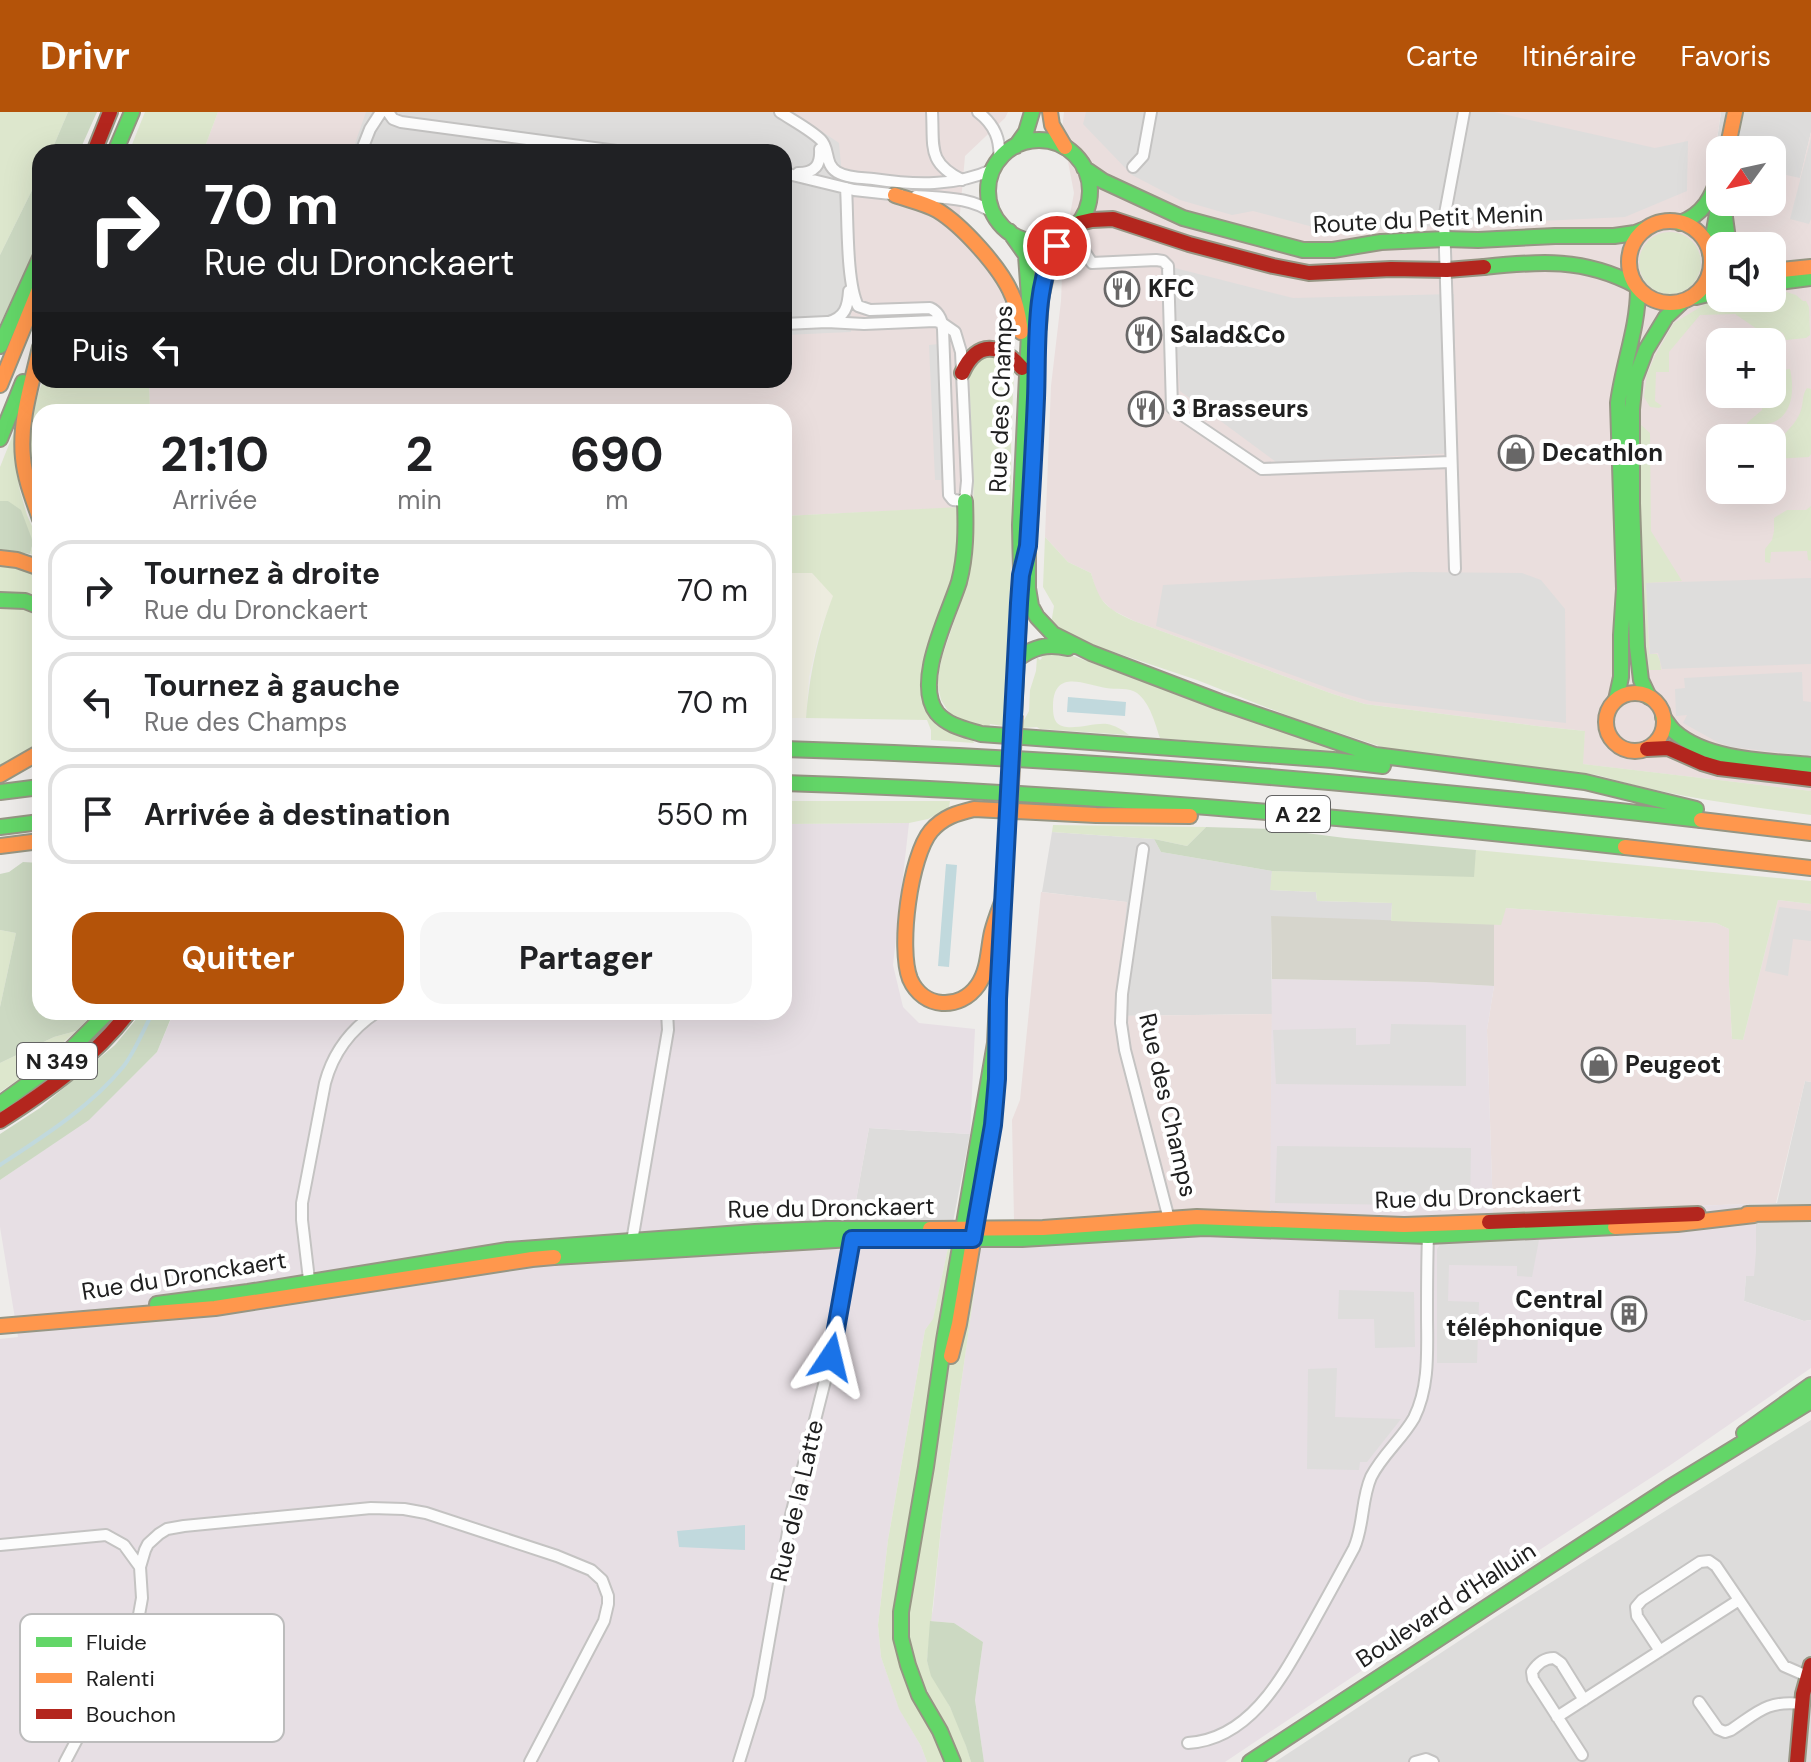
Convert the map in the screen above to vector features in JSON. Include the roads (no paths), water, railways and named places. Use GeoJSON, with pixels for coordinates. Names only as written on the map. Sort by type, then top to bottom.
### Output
{"type":"FeatureCollection","features":[{"type":"Feature","properties":{"kind":"main road"},"geometry":{"type":"LineString","coordinates":[[97,144],[110,112]]}},
{"type":"Feature","properties":{"kind":"main road"},"geometry":{"type":"LineString","coordinates":[[118,144],[132,112]]}},
{"type":"Feature","properties":{"kind":"main road"},"geometry":{"type":"LineString","coordinates":[[1016,146],[1040,140],[1053,142],[1076,156],[1084,168],[1090,196],[1079,223],[1065,235],[1036,242],[1022,239],[1009,231],[994,214],[990,202],[989,189],[996,165],[1026,132],[1032,112]]}},
{"type":"Feature","properties":{"kind":"main road"},"geometry":{"type":"LineString","coordinates":[[1050,112],[1052,125],[1065,147]]}},
{"type":"Feature","properties":{"kind":"main road"},"geometry":{"type":"LineString","coordinates":[[1730,136],[1735,112]]}},
{"type":"Feature","properties":{"kind":"main road","name":"Route du Petit Menin"},"geometry":{"type":"LineString","coordinates":[[1084,168],[1103,181],[1183,218],[1296,248],[1333,250],[1381,242],[1614,236],[1645,229]]}},
{"type":"Feature","properties":{"kind":"main road"},"geometry":{"type":"LineString","coordinates":[[895,195],[945,215],[1004,277],[1018,308],[1026,405]]}},
{"type":"Feature","properties":{"kind":"main road"},"geometry":{"type":"LineString","coordinates":[[1680,223],[1695,217],[1706,207]]}},
{"type":"Feature","properties":{"kind":"main road","name":"Route du Petit Menin"},"geometry":{"type":"LineString","coordinates":[[1079,223],[1097,218],[1114,219],[1158,235],[1299,272],[1573,265],[1615,274],[1637,287]]}},
{"type":"Feature","properties":{"kind":"main road"},"geometry":{"type":"LineString","coordinates":[[1706,241],[1698,231],[1680,223],[1665,221],[1645,229],[1634,241],[1629,257],[1630,273],[1647,297],[1669,304],[1706,295]]}},
{"type":"Feature","properties":{"kind":"main road","name":"Rue des Champs"},"geometry":{"type":"LineString","coordinates":[[953,1762],[915,1685],[901,1638],[902,1603],[926,1467],[959,1324],[968,1234],[993,1125],[997,1079],[1030,327],[1027,261],[1024,250],[1009,231]]}},
{"type":"Feature","properties":{"kind":"main road","name":"Rue des Champs"},"geometry":{"type":"LineString","coordinates":[[1021,575],[1028,546],[1041,299],[1051,256],[1065,235]]}},
{"type":"Feature","properties":{"kind":"main road"},"geometry":{"type":"LineString","coordinates":[[1786,270],[1811,267]]}},
{"type":"Feature","properties":{"kind":"main road"},"geometry":{"type":"LineString","coordinates":[[0,346],[32,276]]}},
{"type":"Feature","properties":{"kind":"main road"},"geometry":{"type":"LineString","coordinates":[[1786,281],[1811,278]]}},
{"type":"Feature","properties":{"kind":"main road"},"geometry":{"type":"LineString","coordinates":[[1706,283],[1666,317],[1646,350],[1635,379],[1632,503],[1641,680],[1649,697],[1675,733],[1713,752],[1811,765]]}},
{"type":"Feature","properties":{"kind":"main road"},"geometry":{"type":"LineString","coordinates":[[1616,700],[1621,677],[1624,589],[1618,403],[1622,374],[1639,314],[1637,287]]}},
{"type":"Feature","properties":{"kind":"main road"},"geometry":{"type":"LineString","coordinates":[[0,385],[32,307]]}},
{"type":"Feature","properties":{"kind":"main road"},"geometry":{"type":"LineString","coordinates":[[962,373],[975,353],[992,348],[1008,353],[1022,368]]}},
{"type":"Feature","properties":{"kind":"main road"},"geometry":{"type":"LineString","coordinates":[[0,439],[32,359]]}},
{"type":"Feature","properties":{"kind":"main road"},"geometry":{"type":"LineString","coordinates":[[32,381],[22,439],[32,494]]}},
{"type":"Feature","properties":{"kind":"main road"},"geometry":{"type":"LineString","coordinates":[[965,501],[961,570],[928,684],[934,710],[956,728],[972,733],[1402,767],[1473,768]]}},
{"type":"Feature","properties":{"kind":"main road"},"geometry":{"type":"LineString","coordinates":[[1028,546],[1028,588],[1039,621],[1053,634],[1091,653],[1375,755],[1607,786],[1780,829]]}},
{"type":"Feature","properties":{"kind":"main road"},"geometry":{"type":"LineString","coordinates":[[0,558],[32,565]]}},
{"type":"Feature","properties":{"kind":"main road"},"geometry":{"type":"LineString","coordinates":[[0,600],[32,604]]}},
{"type":"Feature","properties":{"kind":"main road"},"geometry":{"type":"LineString","coordinates":[[1016,660],[1031,649],[1051,644],[1091,653]]}},
{"type":"Feature","properties":{"kind":"main road"},"geometry":{"type":"LineString","coordinates":[[1649,697],[1633,693],[1624,695],[1608,710],[1606,729],[1616,745],[1637,752],[1668,748],[1719,768],[1811,779]]}},
{"type":"Feature","properties":{"kind":"main road"},"geometry":{"type":"LineString","coordinates":[[1647,749],[1661,736],[1663,717]]}},
{"type":"Feature","properties":{"kind":"main road","name":"A 22"},"geometry":{"type":"LineString","coordinates":[[792,749],[976,755],[1239,772],[1811,833]]}},
{"type":"Feature","properties":{"kind":"main road"},"geometry":{"type":"LineString","coordinates":[[0,775],[32,757]]}},
{"type":"Feature","properties":{"kind":"main road","name":"A 22"},"geometry":{"type":"LineString","coordinates":[[792,783],[1055,794],[1394,821],[1811,868]]}},
{"type":"Feature","properties":{"kind":"main road"},"geometry":{"type":"LineString","coordinates":[[0,792],[32,788]]}},
{"type":"Feature","properties":{"kind":"main road"},"geometry":{"type":"LineString","coordinates":[[1004,897],[993,929],[984,973],[974,990],[967,997],[944,1005],[921,994],[910,978],[906,954],[913,873],[926,837],[943,820],[960,811],[1231,817],[1326,824],[1394,821]]}},
{"type":"Feature","properties":{"kind":"main road"},"geometry":{"type":"LineString","coordinates":[[0,827],[32,823]]}},
{"type":"Feature","properties":{"kind":"main road"},"geometry":{"type":"LineString","coordinates":[[0,848],[32,842]]}},
{"type":"Feature","properties":{"kind":"main road"},"geometry":{"type":"LineString","coordinates":[[0,848],[32,848]]}},
{"type":"Feature","properties":{"kind":"main road","name":"N 349"},"geometry":{"type":"LineString","coordinates":[[0,1104],[56,1062],[101,1020]]}},
{"type":"Feature","properties":{"kind":"main road"},"geometry":{"type":"LineString","coordinates":[[0,1121],[61,1079],[98,1047],[122,1020]]}},
{"type":"Feature","properties":{"kind":"main road","name":"Rue du Dronckaert"},"geometry":{"type":"LineString","coordinates":[[632,1246],[968,1234],[1170,1224],[1218,1217],[1404,1225],[1661,1214],[1811,1213]]}},
{"type":"Feature","properties":{"kind":"main road","name":"Rue du Dronckaert"},"geometry":{"type":"LineString","coordinates":[[1170,1224],[1218,1229],[1428,1236],[1662,1225],[1754,1215]]}},
{"type":"Feature","properties":{"kind":"main road","name":"Rue du Dronckaert"},"geometry":{"type":"LineString","coordinates":[[0,1326],[215,1308],[310,1288],[632,1246],[812,1229],[968,1234]]}},
{"type":"Feature","properties":{"kind":"main road","name":"Boulevard d'Halluin"},"geometry":{"type":"LineString","coordinates":[[1669,1488],[1811,1385]]}},
{"type":"Feature","properties":{"kind":"main road","name":"Boulevard d'Halluin"},"geometry":{"type":"LineString","coordinates":[[1250,1762],[1669,1488],[1811,1401]]}},
{"type":"Feature","properties":{"kind":"main road"},"geometry":{"type":"LineString","coordinates":[[1797,1762],[1802,1704],[1809,1671]]}},
{"type":"Feature","properties":{"kind":"street"},"geometry":{"type":"LineString","coordinates":[[364,144],[381,112]]}},
{"type":"Feature","properties":{"kind":"street"},"geometry":{"type":"LineString","coordinates":[[388,112],[393,119],[401,122],[565,144]]}},
{"type":"Feature","properties":{"kind":"street"},"geometry":{"type":"LineString","coordinates":[[780,112],[822,141],[832,168],[846,176],[907,184],[962,180],[976,177],[996,165],[1000,149],[996,132],[978,112]]}},
{"type":"Feature","properties":{"kind":"street"},"geometry":{"type":"LineString","coordinates":[[932,112],[936,159],[945,171],[962,180]]}},
{"type":"Feature","properties":{"kind":"street"},"geometry":{"type":"LineString","coordinates":[[1133,167],[1143,156],[1151,112]]}},
{"type":"Feature","properties":{"kind":"street"},"geometry":{"type":"LineString","coordinates":[[1455,569],[1444,219],[1464,112]]}},
{"type":"Feature","properties":{"kind":"street"},"geometry":{"type":"LineString","coordinates":[[792,172],[806,173],[818,166],[820,147],[814,135]]}},
{"type":"Feature","properties":{"kind":"street"},"geometry":{"type":"LineString","coordinates":[[792,174],[846,188],[971,202],[994,214]]}},
{"type":"Feature","properties":{"kind":"street"},"geometry":{"type":"LineString","coordinates":[[792,324],[926,321],[942,323],[955,332],[961,352],[967,481],[965,501],[953,500],[949,495],[942,323],[937,312],[930,308],[861,308],[854,298],[846,188]]}},
{"type":"Feature","properties":{"kind":"street"},"geometry":{"type":"LineString","coordinates":[[1082,248],[1092,263],[1156,260],[1168,266],[1172,408],[1262,469],[1451,462]]}},
{"type":"Feature","properties":{"kind":"street"},"geometry":{"type":"LineString","coordinates":[[827,322],[839,318],[847,308],[851,273]]}},
{"type":"Feature","properties":{"kind":"street","name":"Rue des Champs"},"geometry":{"type":"LineString","coordinates":[[1143,849],[1122,994],[1121,1023],[1125,1050],[1170,1224]]}},
{"type":"Feature","properties":{"kind":"street"},"geometry":{"type":"LineString","coordinates":[[310,1288],[302,1203],[325,1083],[331,1064],[342,1046],[367,1020]]}},
{"type":"Feature","properties":{"kind":"street"},"geometry":{"type":"LineString","coordinates":[[632,1246],[667,1020]]}},
{"type":"Feature","properties":{"kind":"street"},"geometry":{"type":"LineString","coordinates":[[1188,1743],[1211,1739],[1228,1731],[1267,1698],[1285,1673],[1354,1548],[1371,1478],[1405,1432],[1421,1401],[1427,1364],[1428,1236]]}},
{"type":"Feature","properties":{"kind":"street","name":"Rue de la Latte"},"geometry":{"type":"LineString","coordinates":[[739,1762],[759,1697],[791,1515],[831,1357],[852,1239]]}},
{"type":"Feature","properties":{"kind":"street"},"geometry":{"type":"LineString","coordinates":[[140,1614],[140,1567],[148,1544],[167,1529],[194,1524],[381,1507],[437,1515],[557,1556],[598,1575],[608,1596],[606,1612],[601,1628],[530,1762]]}},
{"type":"Feature","properties":{"kind":"street"},"geometry":{"type":"LineString","coordinates":[[0,1545],[106,1535],[124,1545],[140,1567]]}},
{"type":"Feature","properties":{"kind":"street"},"geometry":{"type":"LineString","coordinates":[[1660,1651],[1637,1616],[1636,1607],[1700,1562],[1709,1561],[1716,1566],[1784,1666],[1809,1671]]}},
{"type":"Feature","properties":{"kind":"street"},"geometry":{"type":"LineString","coordinates":[[1557,1717],[1739,1600]]}},
{"type":"Feature","properties":{"kind":"street"},"geometry":{"type":"LineString","coordinates":[[1582,1755],[1533,1679],[1532,1672],[1541,1662],[1554,1658],[1561,1663],[1584,1700]]}},
{"type":"Feature","properties":{"kind":"street"},"geometry":{"type":"LineString","coordinates":[[1699,1702],[1716,1726],[1725,1732],[1776,1703],[1802,1704]]}},
{"type":"Feature","properties":{"kind":"street"},"geometry":{"type":"LineString","coordinates":[[65,1762],[76,1742]]}},
{"type":"Feature","properties":{"kind":"street"},"geometry":{"type":"LineString","coordinates":[[1415,1762],[1426,1759],[1433,1762]]}},
{"type":"Feature","properties":{"kind":"water"},"geometry":{"type":"Polygon","coordinates":[[[1068,697],[1126,702],[1125,716],[1067,712],[1068,697]]]}},
{"type":"Feature","properties":{"kind":"water"},"geometry":{"type":"Polygon","coordinates":[[[946,864],[957,865],[949,967],[938,966],[946,864]]]}},
{"type":"Feature","properties":{"kind":"water"},"geometry":{"type":"Polygon","coordinates":[[[745,1525],[745,1550],[679,1547],[677,1531],[745,1525]]]}},
{"type":"Feature","properties":{"kind":"waterway"},"geometry":{"type":"LineString","coordinates":[[0,1165],[96,1096],[123,1067],[149,1020]]}},
{"type":"Feature","properties":{"kind":"place","name":"KFC"},"geometry":{"type":"Point","coordinates":[1122,289]}},
{"type":"Feature","properties":{"kind":"place","name":"Salad&Co"},"geometry":{"type":"Point","coordinates":[1144,335]}},
{"type":"Feature","properties":{"kind":"place","name":"3 Brasseurs"},"geometry":{"type":"Point","coordinates":[1146,409]}},
{"type":"Feature","properties":{"kind":"place","name":"Decathlon"},"geometry":{"type":"Point","coordinates":[1516,453]}},
{"type":"Feature","properties":{"kind":"place","name":"Peugeot"},"geometry":{"type":"Point","coordinates":[1599,1065]}},
{"type":"Feature","properties":{"kind":"place","name":"Central téléphonique"},"geometry":{"type":"Point","coordinates":[1629,1314]}}]}
